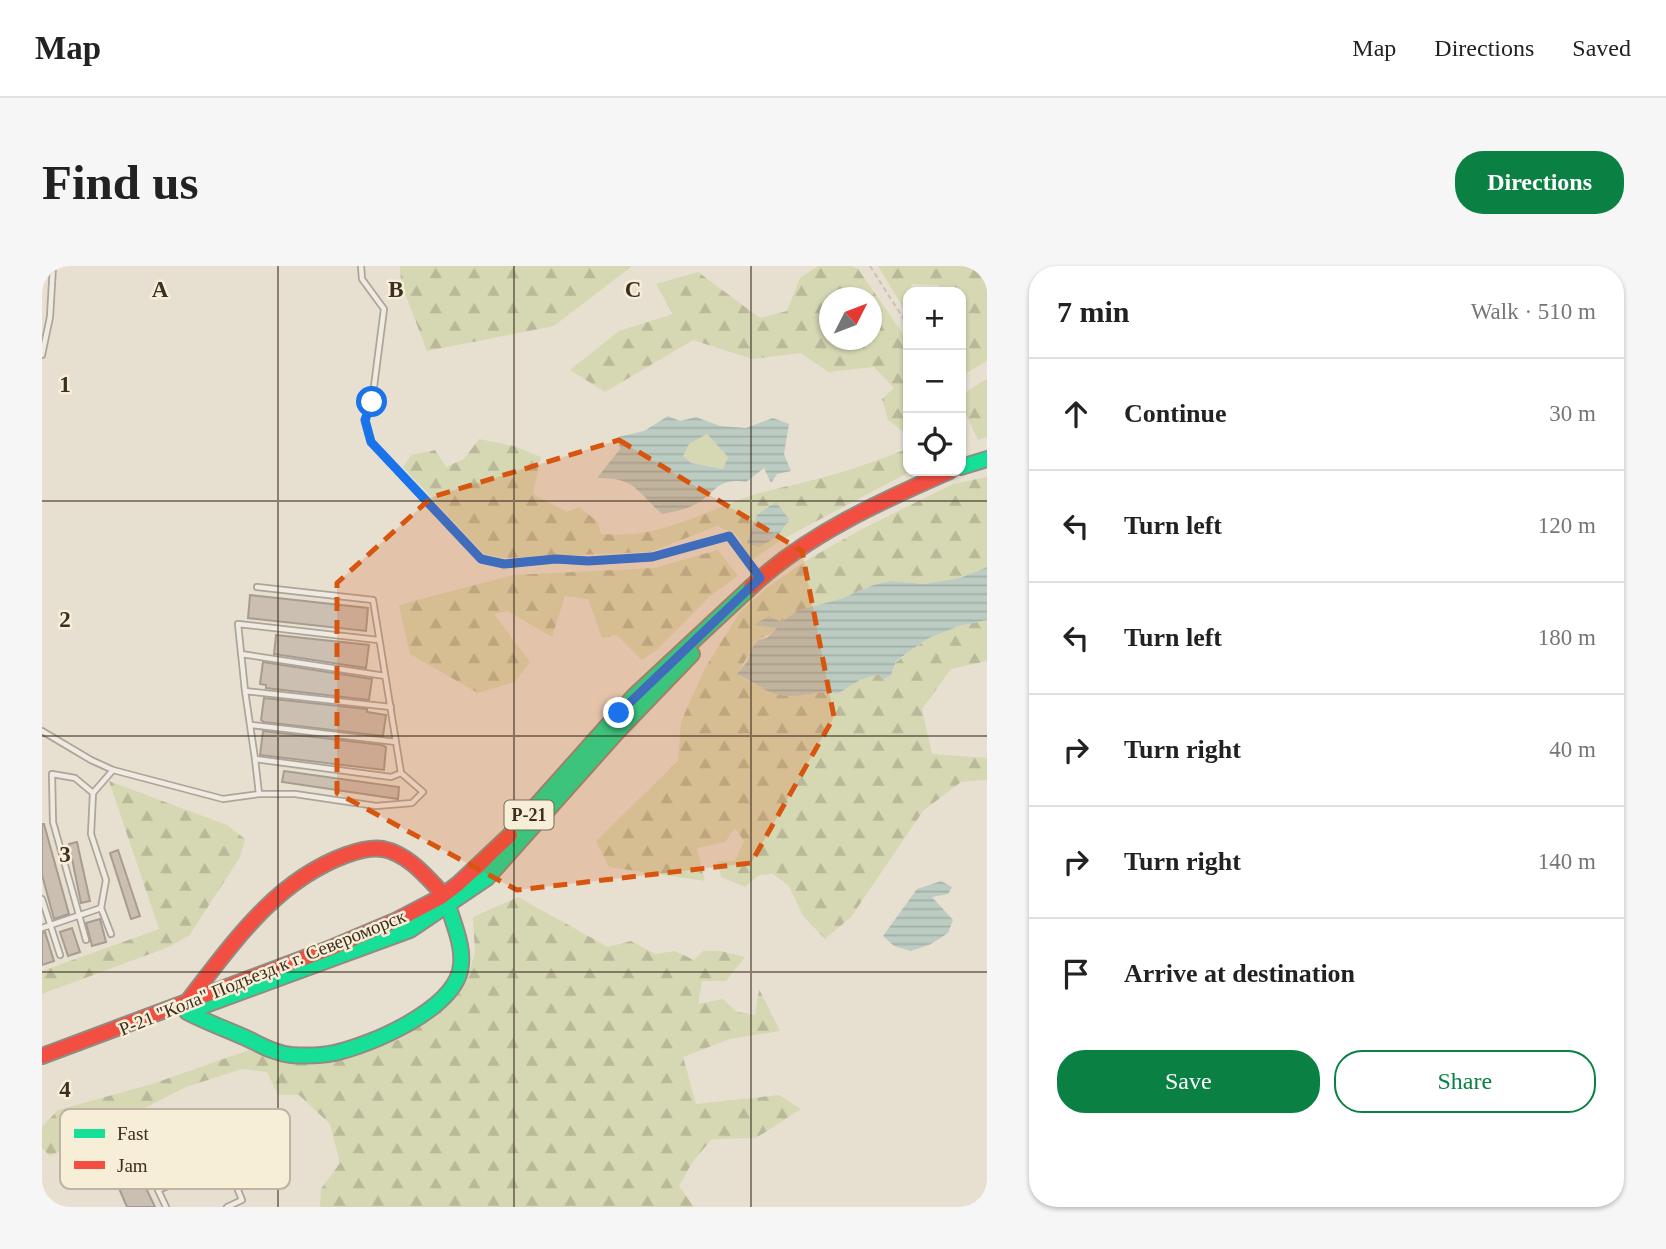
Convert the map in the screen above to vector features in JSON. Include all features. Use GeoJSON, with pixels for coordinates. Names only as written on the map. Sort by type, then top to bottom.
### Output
{"type":"FeatureCollection","features":[{"type":"Feature","properties":{"kind":"main road"},"geometry":{"type":"LineString","coordinates":[[966,466],[987,460]]}},
{"type":"Feature","properties":{"kind":"main road","name":"Р-21 \"Кола\" Подъезд к г. Североморск"},"geometry":{"type":"LineString","coordinates":[[42,1056],[186,1008],[397,920],[441,897],[517,828],[635,695],[760,578],[878,502],[938,476]]}},
{"type":"Feature","properties":{"kind":"main road"},"geometry":{"type":"LineString","coordinates":[[42,1064],[186,1008],[410,930],[487,878],[618,731],[784,561]]}},
{"type":"Feature","properties":{"kind":"main road"},"geometry":{"type":"LineString","coordinates":[[186,1008],[268,904],[300,878],[341,856],[380,848],[400,855],[442,893]]}},
{"type":"Feature","properties":{"kind":"main road"},"geometry":{"type":"LineString","coordinates":[[186,1008],[280,1053],[313,1056],[362,1043],[417,1015],[443,998],[453,986],[460,973],[461,961],[449,908]]}},
{"type":"Feature","properties":{"kind":"lane"},"geometry":{"type":"LineString","coordinates":[[42,355],[50,317],[52,266]]}},
{"type":"Feature","properties":{"kind":"lane"},"geometry":{"type":"LineString","coordinates":[[361,266],[362,279],[384,309],[372,402],[365,420],[371,442],[481,559],[504,564],[556,559],[588,561],[652,557],[729,536],[760,578]]}},
{"type":"Feature","properties":{"kind":"lane"},"geometry":{"type":"LineString","coordinates":[[42,731],[113,770],[223,799],[259,794],[295,794],[376,806],[412,803],[423,792],[401,773],[373,600],[257,587]]}},
{"type":"Feature","properties":{"kind":"lane"},"geometry":{"type":"LineString","coordinates":[[259,794],[238,624],[378,640]]}},
{"type":"Feature","properties":{"kind":"lane"},"geometry":{"type":"LineString","coordinates":[[241,654],[385,676]]}},
{"type":"Feature","properties":{"kind":"lane"},"geometry":{"type":"LineString","coordinates":[[245,691],[391,707]]}},
{"type":"Feature","properties":{"kind":"lane"},"geometry":{"type":"LineString","coordinates":[[251,725],[396,742]]}},
{"type":"Feature","properties":{"kind":"lane"},"geometry":{"type":"LineString","coordinates":[[255,759],[391,777],[401,773]]}},
{"type":"Feature","properties":{"kind":"lane"},"geometry":{"type":"LineString","coordinates":[[111,934],[101,908],[106,880],[91,834],[93,793],[113,770]]}},
{"type":"Feature","properties":{"kind":"lane"},"geometry":{"type":"LineString","coordinates":[[86,940],[53,822],[52,774],[75,778],[93,793]]}},
{"type":"Feature","properties":{"kind":"lane"},"geometry":{"type":"LineString","coordinates":[[42,899],[60,955]]}},
{"type":"Feature","properties":{"kind":"lane"},"geometry":{"type":"LineString","coordinates":[[42,928],[101,908]]}},
{"type":"Feature","properties":{"kind":"lane"},"geometry":{"type":"LineString","coordinates":[[161,1189],[158,1190],[166,1207]]}},
{"type":"Feature","properties":{"kind":"lane"},"geometry":{"type":"LineString","coordinates":[[227,1207],[242,1200],[238,1189]]}},
{"type":"Feature","properties":{"kind":"path"},"geometry":{"type":"LineString","coordinates":[[870,266],[903,319]]}},
{"type":"Feature","properties":{"kind":"highlighted area"},"geometry":{"type":"Polygon","coordinates":[[[619,440],[802,551],[834,717],[751,863],[517,890],[337,793],[337,583],[432,497],[619,440]]]}},
{"type":"Feature","properties":{"kind":"green space"},"geometry":{"type":"Polygon","coordinates":[[[400,266],[632,266],[554,326],[427,351],[401,283],[400,266]]]}},
{"type":"Feature","properties":{"kind":"green space"},"geometry":{"type":"Polygon","coordinates":[[[818,266],[852,266],[858,269],[870,287],[819,287],[819,350],[882,350],[882,304],[903,334],[903,431],[888,420],[882,399],[894,388],[874,367],[828,372],[801,353],[752,359],[693,340],[605,392],[570,370],[619,331],[673,314],[656,284],[698,272],[760,318],[787,311],[800,278],[818,266]]]}},
{"type":"Feature","properties":{"kind":"green space"},"geometry":{"type":"Polygon","coordinates":[[[878,266],[987,266],[987,361],[966,373],[966,287],[912,284],[911,287],[903,287],[903,307],[878,266]]]}},
{"type":"Feature","properties":{"kind":"green space"},"geometry":{"type":"Polygon","coordinates":[[[987,379],[987,437],[978,440],[966,415],[966,392],[987,379]]]}},
{"type":"Feature","properties":{"kind":"green space"},"geometry":{"type":"Polygon","coordinates":[[[707,434],[728,457],[723,469],[691,463],[683,456],[689,444],[707,434]]]}},
{"type":"Feature","properties":{"kind":"green space"},"geometry":{"type":"Polygon","coordinates":[[[479,439],[514,446],[541,457],[533,494],[567,512],[579,507],[598,522],[601,534],[620,535],[672,526],[749,497],[807,482],[903,451],[903,475],[781,540],[752,560],[736,534],[717,526],[650,552],[503,558],[484,554],[403,467],[411,455],[435,450],[446,467],[464,459],[479,439]]]}},
{"type":"Feature","properties":{"kind":"green space"},"geometry":{"type":"Polygon","coordinates":[[[987,477],[987,567],[960,578],[924,584],[890,581],[797,611],[781,622],[765,625],[777,628],[756,642],[737,674],[764,689],[785,696],[826,692],[837,694],[860,680],[879,674],[884,680],[891,675],[896,662],[927,639],[959,626],[987,620],[987,661],[951,669],[922,709],[932,754],[987,758],[987,780],[961,782],[923,811],[851,917],[825,939],[803,916],[789,886],[773,874],[759,875],[745,887],[721,877],[717,861],[735,861],[744,841],[735,828],[725,842],[697,848],[705,881],[609,867],[596,841],[678,761],[681,722],[705,668],[740,612],[768,587],[807,560],[862,529],[953,484],[987,477]]]}},
{"type":"Feature","properties":{"kind":"green space"},"geometry":{"type":"Polygon","coordinates":[[[718,550],[738,576],[710,596],[658,649],[642,660],[617,635],[602,638],[588,599],[565,596],[552,637],[508,611],[494,614],[530,662],[515,682],[478,693],[410,654],[399,606],[413,601],[514,575],[654,568],[718,550]]]}},
{"type":"Feature","properties":{"kind":"green space"},"geometry":{"type":"Polygon","coordinates":[[[109,781],[227,825],[245,839],[240,857],[189,936],[166,948],[42,994],[42,971],[159,929],[109,781]]]}},
{"type":"Feature","properties":{"kind":"green space"},"geometry":{"type":"Polygon","coordinates":[[[518,897],[608,947],[631,941],[655,954],[675,951],[694,960],[703,951],[721,951],[745,957],[726,981],[702,981],[698,1004],[723,999],[737,1012],[755,1015],[759,989],[780,1031],[730,1039],[683,1057],[696,1104],[779,1095],[801,1109],[756,1138],[712,1139],[693,1161],[679,1186],[694,1207],[320,1207],[321,1189],[340,1163],[330,1124],[299,1095],[278,1095],[267,1072],[242,1069],[186,1087],[143,1109],[62,1109],[152,1084],[249,1050],[309,1063],[365,1053],[402,1038],[447,1007],[467,980],[475,952],[473,917],[518,897]]]}},
{"type":"Feature","properties":{"kind":"green space"},"geometry":{"type":"Polygon","coordinates":[[[58,1110],[60,1151],[50,1156],[42,1148],[42,1127],[58,1110]]]}},
{"type":"Feature","properties":{"kind":"shaded area"},"geometry":{"type":"Polygon","coordinates":[[[668,416],[680,421],[696,417],[720,426],[746,428],[773,418],[789,424],[784,454],[791,471],[777,474],[771,483],[764,468],[746,482],[722,484],[694,505],[662,514],[627,483],[597,478],[620,449],[618,437],[644,431],[668,416]],[[707,434],[689,444],[683,456],[691,463],[723,469],[728,457],[707,434]]]}},
{"type":"Feature","properties":{"kind":"shaded area"},"geometry":{"type":"Polygon","coordinates":[[[776,502],[789,519],[778,536],[759,547],[747,543],[757,515],[776,502]]]}},
{"type":"Feature","properties":{"kind":"shaded area"},"geometry":{"type":"Polygon","coordinates":[[[987,567],[987,620],[959,626],[927,639],[896,661],[891,675],[883,680],[879,674],[860,680],[837,694],[826,692],[784,696],[770,692],[737,674],[747,662],[758,640],[767,638],[777,628],[754,625],[769,616],[781,622],[797,611],[843,598],[873,585],[891,581],[924,584],[960,578],[987,567]]]}},
{"type":"Feature","properties":{"kind":"shaded area"},"geometry":{"type":"Polygon","coordinates":[[[941,881],[952,887],[948,894],[932,897],[953,920],[948,933],[931,944],[911,951],[894,946],[883,936],[917,889],[941,881]]]}},
{"type":"Feature","properties":{"kind":"building"},"geometry":{"type":"Polygon","coordinates":[[[250,595],[368,608],[366,631],[248,618],[250,595]]]}},
{"type":"Feature","properties":{"kind":"building"},"geometry":{"type":"Polygon","coordinates":[[[276,635],[369,645],[366,668],[274,654],[276,635]]]}},
{"type":"Feature","properties":{"kind":"building"},"geometry":{"type":"Polygon","coordinates":[[[263,662],[372,679],[369,700],[266,688],[266,685],[260,684],[263,662]]]}},
{"type":"Feature","properties":{"kind":"building"},"geometry":{"type":"Polygon","coordinates":[[[264,698],[367,709],[367,712],[386,715],[383,736],[264,722],[261,720],[264,698]]]}},
{"type":"Feature","properties":{"kind":"building"},"geometry":{"type":"Polygon","coordinates":[[[263,731],[382,745],[386,747],[384,770],[260,755],[263,731]]]}},
{"type":"Feature","properties":{"kind":"building"},"geometry":{"type":"Polygon","coordinates":[[[284,771],[399,787],[398,799],[282,782],[284,771]]]}},
{"type":"Feature","properties":{"kind":"building"},"geometry":{"type":"Polygon","coordinates":[[[42,824],[69,914],[54,919],[42,875],[42,824]]]}},
{"type":"Feature","properties":{"kind":"building"},"geometry":{"type":"Polygon","coordinates":[[[77,842],[90,901],[81,903],[69,844],[77,842]]]}},
{"type":"Feature","properties":{"kind":"building"},"geometry":{"type":"Polygon","coordinates":[[[118,850],[140,916],[131,919],[110,853],[118,850]]]}},
{"type":"Feature","properties":{"kind":"building"},"geometry":{"type":"Polygon","coordinates":[[[100,919],[106,942],[92,946],[86,923],[100,919]]]}},
{"type":"Feature","properties":{"kind":"building"},"geometry":{"type":"Polygon","coordinates":[[[72,928],[80,952],[68,956],[60,932],[72,928]]]}},
{"type":"Feature","properties":{"kind":"building"},"geometry":{"type":"Polygon","coordinates":[[[45,932],[54,961],[42,965],[42,933],[45,932]]]}},
{"type":"Feature","properties":{"kind":"building"},"geometry":{"type":"Polygon","coordinates":[[[119,1189],[146,1189],[155,1207],[127,1207],[119,1189]]]}},
{"type":"Feature","properties":{"kind":"traffic: fast"},"geometry":{"type":"LineString","coordinates":[[966,465],[987,459]]}},
{"type":"Feature","properties":{"kind":"traffic: fast"},"geometry":{"type":"LineString","coordinates":[[510,835],[635,695],[751,587]]}},
{"type":"Feature","properties":{"kind":"traffic: fast"},"geometry":{"type":"LineString","coordinates":[[200,1007],[410,930],[487,878],[618,731],[692,654]]}},
{"type":"Feature","properties":{"kind":"traffic: fast"},"geometry":{"type":"LineString","coordinates":[[187,1012],[268,1048],[291,1055],[329,1054],[368,1042],[407,1024],[441,1000],[453,986],[460,971],[461,955],[449,908]]}},
{"type":"Feature","properties":{"kind":"traffic: jam"},"geometry":{"type":"LineString","coordinates":[[751,587],[820,535],[871,507],[939,476]]}},
{"type":"Feature","properties":{"kind":"traffic: jam"},"geometry":{"type":"LineString","coordinates":[[42,1056],[326,950],[397,920],[441,897],[510,835]]}},
{"type":"Feature","properties":{"kind":"traffic: jam"},"geometry":{"type":"LineString","coordinates":[[188,1001],[239,936],[277,897],[321,866],[346,855],[374,849],[392,852],[416,866],[442,893]]}},
{"type":"Feature","properties":{"kind":"route"},"geometry":{"type":"LineString","coordinates":[[372,402],[365,420],[371,442],[481,559],[504,564],[556,559],[588,561],[652,557],[729,536],[760,578],[619,713]]}}]}
